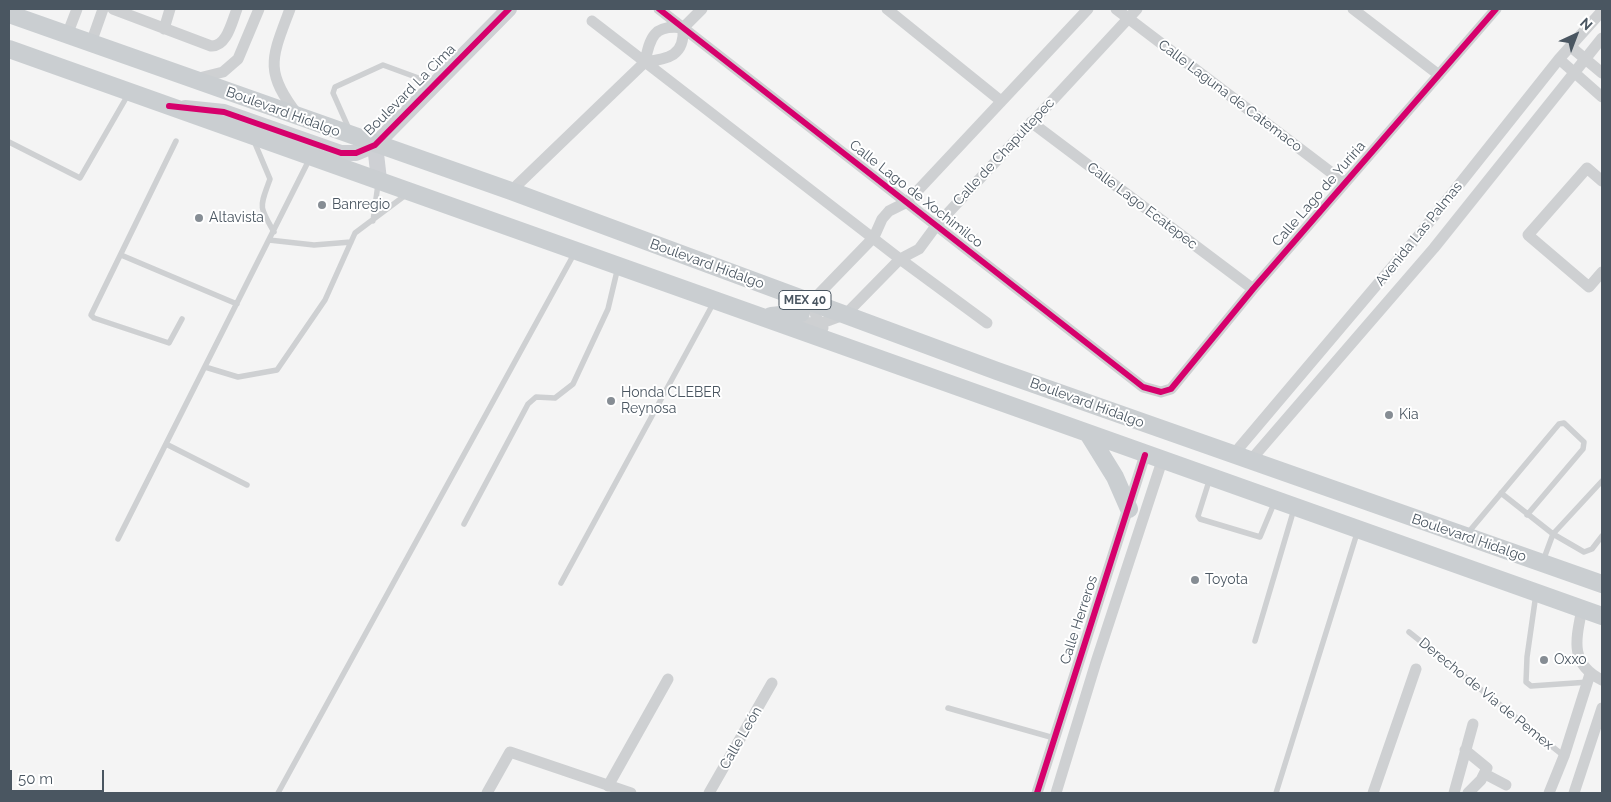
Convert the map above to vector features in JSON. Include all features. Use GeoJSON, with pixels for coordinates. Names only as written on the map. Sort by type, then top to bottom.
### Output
{"type":"FeatureCollection","features":[{"type":"Feature","properties":{"kind":"main road","name":"Boulevard Hidalgo"},"geometry":{"type":"LineString","coordinates":[[9,14],[511,192],[846,314],[996,371],[1602,584]]}},
{"type":"Feature","properties":{"kind":"main road","name":"Boulevard Hidalgo"},"geometry":{"type":"LineString","coordinates":[[9,49],[838,342],[1089,435],[1358,528],[1602,616]]}},
{"type":"Feature","properties":{"kind":"main road"},"geometry":{"type":"LineString","coordinates":[[766,317],[801,313],[804,299]]}},
{"type":"Feature","properties":{"kind":"main road"},"geometry":{"type":"LineString","coordinates":[[838,342],[835,326],[846,314]]}},
{"type":"Feature","properties":{"kind":"main road"},"geometry":{"type":"LineString","coordinates":[[1089,435],[1115,477],[1129,509]]}},
{"type":"Feature","properties":{"kind":"street"},"geometry":{"type":"LineString","coordinates":[[67,35],[77,9]]}},
{"type":"Feature","properties":{"kind":"street"},"geometry":{"type":"LineString","coordinates":[[91,43],[103,9]]}},
{"type":"Feature","properties":{"kind":"street"},"geometry":{"type":"LineString","coordinates":[[113,9],[211,46],[217,46],[223,42],[237,9]]}},
{"type":"Feature","properties":{"kind":"street"},"geometry":{"type":"LineString","coordinates":[[164,28],[170,9]]}},
{"type":"Feature","properties":{"kind":"street"},"geometry":{"type":"LineString","coordinates":[[192,80],[223,72],[238,59],[259,9]]}},
{"type":"Feature","properties":{"kind":"street"},"geometry":{"type":"LineString","coordinates":[[290,9],[276,46],[273,65],[275,80],[283,96],[301,118]]}},
{"type":"Feature","properties":{"kind":"street","name":"Boulevard La Cima"},"geometry":{"type":"LineString","coordinates":[[170,106],[224,112],[341,153],[356,153],[375,144],[509,9]]}},
{"type":"Feature","properties":{"kind":"street","name":"Calle Lago de Xochimilco"},"geometry":{"type":"LineString","coordinates":[[659,9],[1142,387],[1161,392]]}},
{"type":"Feature","properties":{"kind":"street"},"geometry":{"type":"LineString","coordinates":[[645,62],[664,59],[674,54],[681,47],[683,28],[702,9]]}},
{"type":"Feature","properties":{"kind":"street"},"geometry":{"type":"LineString","coordinates":[[887,9],[1001,101]]}},
{"type":"Feature","properties":{"kind":"street"},"geometry":{"type":"LineString","coordinates":[[838,342],[819,324],[804,299],[874,238],[882,219],[895,206],[907,202],[1088,9]]}},
{"type":"Feature","properties":{"kind":"street","name":"Calle Laguna de Catemaco"},"geometry":{"type":"LineString","coordinates":[[1116,9],[1344,183]]}},
{"type":"Feature","properties":{"kind":"street","name":"Calle de Chapultepec"},"geometry":{"type":"LineString","coordinates":[[766,317],[819,324],[846,314],[900,259],[919,248],[936,226],[1137,9]]}},
{"type":"Feature","properties":{"kind":"street"},"geometry":{"type":"LineString","coordinates":[[1353,9],[1439,75]]}},
{"type":"Feature","properties":{"kind":"street","name":"Calle Lago de Yuriria"},"geometry":{"type":"LineString","coordinates":[[1161,392],[1171,389],[1253,289],[1496,9]]}},
{"type":"Feature","properties":{"kind":"street","name":"Avenida Las Palmas"},"geometry":{"type":"LineString","coordinates":[[1233,455],[1419,235],[1559,60],[1602,11]]}},
{"type":"Feature","properties":{"kind":"street"},"geometry":{"type":"LineString","coordinates":[[592,21],[900,259],[987,323]]}},
{"type":"Feature","properties":{"kind":"street"},"geometry":{"type":"LineString","coordinates":[[511,192],[645,62],[649,42],[654,34],[669,26],[683,28]]}},
{"type":"Feature","properties":{"kind":"street","name":"Avenida Las Palmas"},"geometry":{"type":"LineString","coordinates":[[1250,461],[1434,248],[1602,38]]}},
{"type":"Feature","properties":{"kind":"street"},"geometry":{"type":"LineString","coordinates":[[1571,47],[1602,73]]}},
{"type":"Feature","properties":{"kind":"street"},"geometry":{"type":"LineString","coordinates":[[1559,60],[1602,97]]}},
{"type":"Feature","properties":{"kind":"street","name":"Calle Lago Ecatepec"},"geometry":{"type":"LineString","coordinates":[[1031,122],[1253,289]]}},
{"type":"Feature","properties":{"kind":"street"},"geometry":{"type":"LineString","coordinates":[[375,144],[379,180]]}},
{"type":"Feature","properties":{"kind":"street"},"geometry":{"type":"LineString","coordinates":[[1602,181],[1587,168],[1528,236],[1589,287],[1602,272]]}},
{"type":"Feature","properties":{"kind":"street"},"geometry":{"type":"LineString","coordinates":[[1419,235],[1434,248]]}},
{"type":"Feature","properties":{"kind":"street"},"geometry":{"type":"LineString","coordinates":[[1267,415],[1280,426]]}},
{"type":"Feature","properties":{"kind":"street","name":"Calle Herreros"},"geometry":{"type":"LineString","coordinates":[[1037,793],[1145,455]]}},
{"type":"Feature","properties":{"kind":"street","name":"Calle Herreros"},"geometry":{"type":"LineString","coordinates":[[1056,793],[1096,662],[1162,461]]}},
{"type":"Feature","properties":{"kind":"street"},"geometry":{"type":"LineString","coordinates":[[1548,793],[1564,756],[1590,678],[1578,655],[1576,645],[1582,609]]}},
{"type":"Feature","properties":{"kind":"street"},"geometry":{"type":"LineString","coordinates":[[1373,793],[1416,668]]}},
{"type":"Feature","properties":{"kind":"street"},"geometry":{"type":"LineString","coordinates":[[1590,678],[1602,680]]}},
{"type":"Feature","properties":{"kind":"street"},"geometry":{"type":"LineString","coordinates":[[608,786],[668,679]]}},
{"type":"Feature","properties":{"kind":"street","name":"Calle León"},"geometry":{"type":"LineString","coordinates":[[709,793],[772,683]]}},
{"type":"Feature","properties":{"kind":"street"},"geometry":{"type":"LineString","coordinates":[[1574,793],[1602,708]]}},
{"type":"Feature","properties":{"kind":"street"},"geometry":{"type":"LineString","coordinates":[[1454,793],[1473,724]]}},
{"type":"Feature","properties":{"kind":"street"},"geometry":{"type":"LineString","coordinates":[[1465,750],[1487,768],[1485,774],[1468,793]]}},
{"type":"Feature","properties":{"kind":"street"},"geometry":{"type":"LineString","coordinates":[[488,793],[510,752],[631,793]]}},
{"type":"Feature","properties":{"kind":"street"},"geometry":{"type":"LineString","coordinates":[[1485,774],[1506,785]]}},
{"type":"Feature","properties":{"kind":"lane"},"geometry":{"type":"LineString","coordinates":[[352,136],[333,93],[335,88],[383,65],[390,66],[434,84]]}},
{"type":"Feature","properties":{"kind":"lane"},"geometry":{"type":"LineString","coordinates":[[9,142],[80,178],[130,92]]}},
{"type":"Feature","properties":{"kind":"lane"},"geometry":{"type":"LineString","coordinates":[[251,135],[270,179],[261,205],[261,211],[274,232]]}},
{"type":"Feature","properties":{"kind":"lane"},"geometry":{"type":"LineString","coordinates":[[176,141],[91,315],[92,317],[169,343],[182,319]]}},
{"type":"Feature","properties":{"kind":"lane"},"geometry":{"type":"LineString","coordinates":[[118,539],[311,156]]}},
{"type":"Feature","properties":{"kind":"lane"},"geometry":{"type":"LineString","coordinates":[[373,221],[379,180]]}},
{"type":"Feature","properties":{"kind":"lane"},"geometry":{"type":"LineString","coordinates":[[205,367],[238,377],[277,370],[325,300],[355,233],[411,191]]}},
{"type":"Feature","properties":{"kind":"lane"},"geometry":{"type":"LineString","coordinates":[[269,240],[314,245],[351,242]]}},
{"type":"Feature","properties":{"kind":"lane"},"geometry":{"type":"LineString","coordinates":[[278,793],[576,250]]}},
{"type":"Feature","properties":{"kind":"lane"},"geometry":{"type":"LineString","coordinates":[[121,255],[237,304]]}},
{"type":"Feature","properties":{"kind":"lane"},"geometry":{"type":"LineString","coordinates":[[464,524],[528,404],[536,398],[555,398],[573,384],[608,309],[618,265]]}},
{"type":"Feature","properties":{"kind":"lane"},"geometry":{"type":"LineString","coordinates":[[562,583],[715,299]]}},
{"type":"Feature","properties":{"kind":"lane"},"geometry":{"type":"LineString","coordinates":[[1466,536],[1559,424],[1564,422],[1584,442],[1583,449],[1527,515]]}},
{"type":"Feature","properties":{"kind":"lane"},"geometry":{"type":"LineString","coordinates":[[166,444],[246,486]]}},
{"type":"Feature","properties":{"kind":"lane"},"geometry":{"type":"LineString","coordinates":[[1210,478],[1198,516],[1200,518],[1260,537],[1275,500]]}},
{"type":"Feature","properties":{"kind":"lane"},"geometry":{"type":"LineString","coordinates":[[1542,564],[1552,534],[1602,481]]}},
{"type":"Feature","properties":{"kind":"lane"},"geometry":{"type":"LineString","coordinates":[[1501,492],[1552,534],[1584,552],[1592,549],[1602,536]]}},
{"type":"Feature","properties":{"kind":"lane"},"geometry":{"type":"LineString","coordinates":[[1255,641],[1295,507]]}},
{"type":"Feature","properties":{"kind":"lane"},"geometry":{"type":"LineString","coordinates":[[1276,793],[1358,528]]}},
{"type":"Feature","properties":{"kind":"lane"},"geometry":{"type":"LineString","coordinates":[[1536,592],[1526,657],[1526,682],[1531,686],[1590,678]]}},
{"type":"Feature","properties":{"kind":"lane","name":"Derecho de Via de Pemex"},"geometry":{"type":"LineString","coordinates":[[1409,632],[1564,756]]}},
{"type":"Feature","properties":{"kind":"lane"},"geometry":{"type":"LineString","coordinates":[[948,708],[1054,738]]}},
{"type":"Feature","properties":{"kind":"cycle path"},"geometry":{"type":"LineString","coordinates":[[169,106],[224,112],[341,153],[356,153],[375,145],[509,9]]}},
{"type":"Feature","properties":{"kind":"cycle path"},"geometry":{"type":"LineString","coordinates":[[659,9],[1143,387],[1161,392],[1171,389],[1253,289],[1496,9]]}},
{"type":"Feature","properties":{"kind":"cycle path"},"geometry":{"type":"LineString","coordinates":[[1037,793],[1145,455]]}},
{"type":"Feature","properties":{"kind":"place","name":"Banregio"},"geometry":{"type":"Point","coordinates":[322,205]}},
{"type":"Feature","properties":{"kind":"place","name":"Altavista"},"geometry":{"type":"Point","coordinates":[199,218]}},
{"type":"Feature","properties":{"kind":"place","name":"Honda CLEBER Reynosa"},"geometry":{"type":"Point","coordinates":[611,401]}},
{"type":"Feature","properties":{"kind":"place","name":"Kia"},"geometry":{"type":"Point","coordinates":[1389,415]}},
{"type":"Feature","properties":{"kind":"place","name":"Toyota"},"geometry":{"type":"Point","coordinates":[1195,580]}},
{"type":"Feature","properties":{"kind":"place","name":"Oxxo"},"geometry":{"type":"Point","coordinates":[1544,660]}}]}
